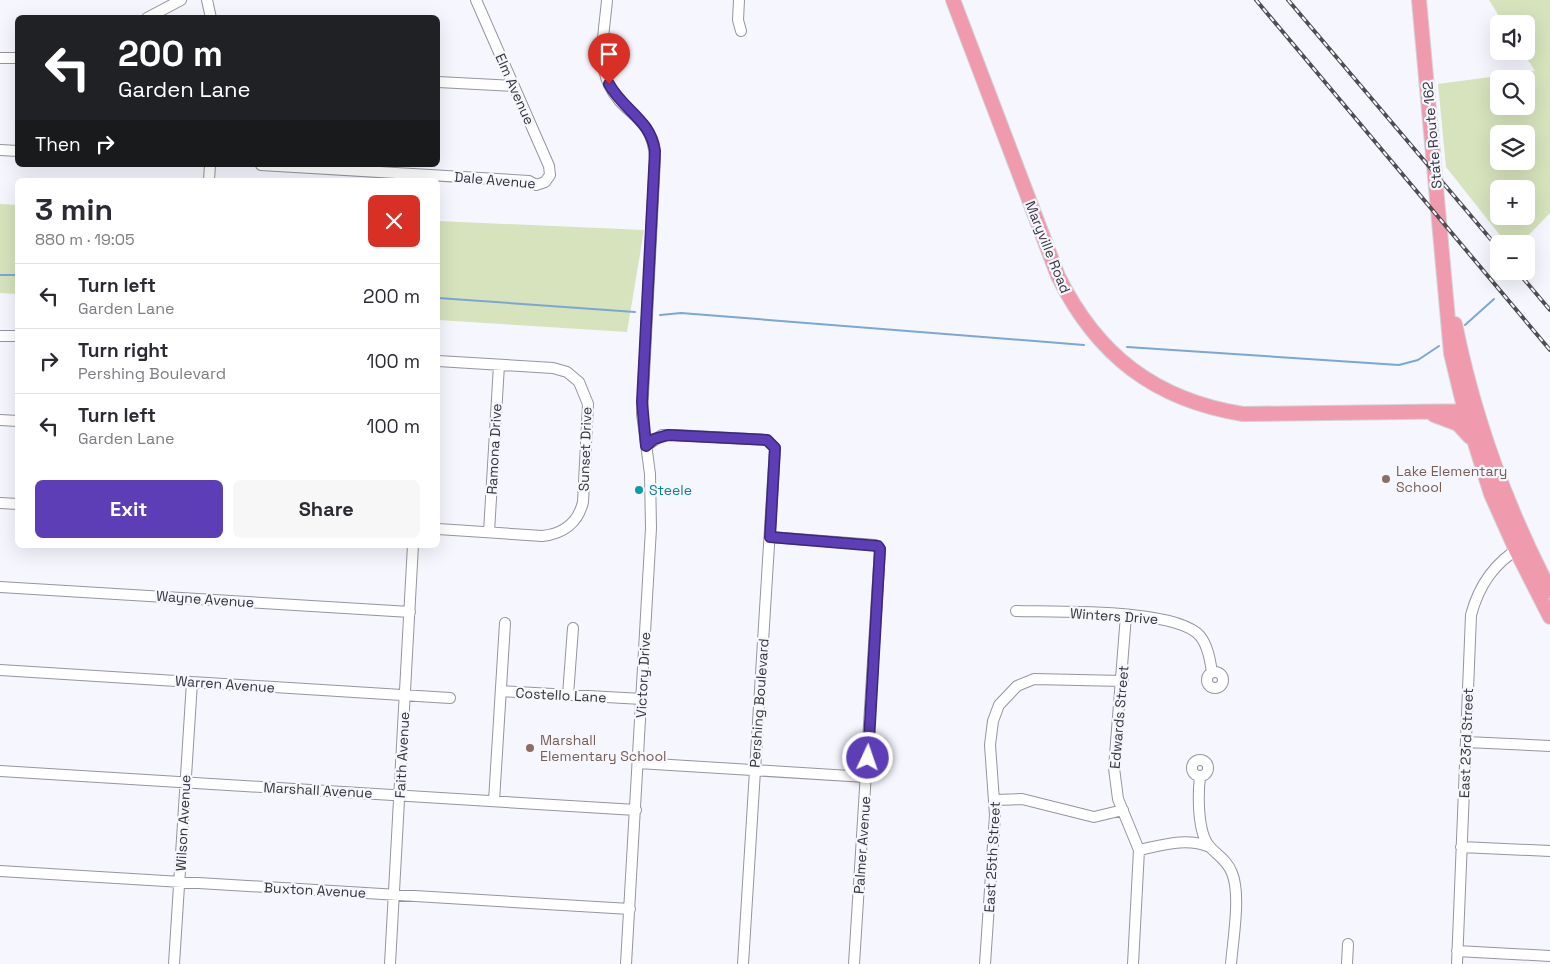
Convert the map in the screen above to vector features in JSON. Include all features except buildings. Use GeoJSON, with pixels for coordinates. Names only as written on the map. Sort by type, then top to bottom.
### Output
{"type":"FeatureCollection","features":[{"type":"Feature","properties":{"kind":"main road","name":"Maryville Road"},"geometry":{"type":"LineString","coordinates":[[953,0],[1058,276],[1079,314],[1103,344],[1120,361],[1138,375],[1174,395],[1223,411],[1261,415],[1470,411]]}},
{"type":"Feature","properties":{"kind":"main road","name":"State Route 162"},"geometry":{"type":"LineString","coordinates":[[1419,0],[1448,330],[1456,378],[1470,411]]}},
{"type":"Feature","properties":{"kind":"main road","name":"State Route 162"},"geometry":{"type":"LineString","coordinates":[[1444,270],[1470,411]]}},
{"type":"Feature","properties":{"kind":"main road"},"geometry":{"type":"LineString","coordinates":[[1424,412],[1446,407],[1452,400],[1456,378]]}},
{"type":"Feature","properties":{"kind":"main road"},"geometry":{"type":"LineString","coordinates":[[1470,411],[1475,446],[1491,494],[1521,547],[1550,591]]}},
{"type":"Feature","properties":{"kind":"main road"},"geometry":{"type":"LineString","coordinates":[[1470,411],[1493,465],[1521,547],[1550,617]]}},
{"type":"Feature","properties":{"kind":"main road"},"geometry":{"type":"LineString","coordinates":[[1424,412],[1458,424],[1475,446]]}},
{"type":"Feature","properties":{"kind":"street"},"geometry":{"type":"LineString","coordinates":[[153,15],[181,0]]}},
{"type":"Feature","properties":{"kind":"street"},"geometry":{"type":"LineString","coordinates":[[207,0],[210,15]]}},
{"type":"Feature","properties":{"kind":"street","name":"Elm Avenue"},"geometry":{"type":"LineString","coordinates":[[476,0],[549,166],[550,175],[548,180]]}},
{"type":"Feature","properties":{"kind":"street","name":"Victory Drive"},"geometry":{"type":"LineString","coordinates":[[607,0],[603,56],[606,76],[613,92],[647,128],[655,151],[642,402],[650,474],[651,508],[636,810],[626,964]]}},
{"type":"Feature","properties":{"kind":"street"},"geometry":{"type":"LineString","coordinates":[[739,0],[738,20],[741,30]]}},
{"type":"Feature","properties":{"kind":"street"},"geometry":{"type":"LineString","coordinates":[[0,58],[15,58]]}},
{"type":"Feature","properties":{"kind":"street"},"geometry":{"type":"LineString","coordinates":[[440,82],[514,86]]}},
{"type":"Feature","properties":{"kind":"street"},"geometry":{"type":"LineString","coordinates":[[0,150],[15,151]]}},
{"type":"Feature","properties":{"kind":"street","name":"Dale Avenue"},"geometry":{"type":"LineString","coordinates":[[294,167],[529,181],[536,184],[541,184],[548,180]]}},
{"type":"Feature","properties":{"kind":"street"},"geometry":{"type":"LineString","coordinates":[[0,336],[15,336]]}},
{"type":"Feature","properties":{"kind":"street","name":"Sunset Drive"},"geometry":{"type":"LineString","coordinates":[[440,361],[559,369],[573,376],[583,387],[588,404],[584,498],[578,516],[560,532],[542,536],[440,529]]}},
{"type":"Feature","properties":{"kind":"street","name":"Ramona Drive"},"geometry":{"type":"LineString","coordinates":[[489,532],[499,365]]}},
{"type":"Feature","properties":{"kind":"street"},"geometry":{"type":"LineString","coordinates":[[0,420],[15,421]]}},
{"type":"Feature","properties":{"kind":"street","name":"Pershing Boulevard"},"geometry":{"type":"LineString","coordinates":[[646,446],[654,439],[668,435],[767,440],[773,443],[775,448],[743,964]]}},
{"type":"Feature","properties":{"kind":"street"},"geometry":{"type":"LineString","coordinates":[[0,503],[15,504]]}},
{"type":"Feature","properties":{"kind":"street","name":"Palmer Avenue"},"geometry":{"type":"LineString","coordinates":[[770,537],[878,546],[880,559],[854,964]]}},
{"type":"Feature","properties":{"kind":"street","name":"East 23rd Street"},"geometry":{"type":"LineString","coordinates":[[1457,964],[1470,628],[1475,602],[1492,571],[1521,547]]}},
{"type":"Feature","properties":{"kind":"street","name":"Faith Avenue"},"geometry":{"type":"LineString","coordinates":[[390,964],[413,548]]}},
{"type":"Feature","properties":{"kind":"street","name":"Wayne Avenue"},"geometry":{"type":"LineString","coordinates":[[0,586],[410,612]]}},
{"type":"Feature","properties":{"kind":"street","name":"Winters Drive"},"geometry":{"type":"LineString","coordinates":[[1016,611],[1126,615],[1167,620],[1192,629],[1199,635],[1207,649],[1212,672]]}},
{"type":"Feature","properties":{"kind":"street","name":"Edwards Street"},"geometry":{"type":"LineString","coordinates":[[1126,615],[1123,681],[1114,768],[1118,798],[1139,850],[1133,964]]}},
{"type":"Feature","properties":{"kind":"street"},"geometry":{"type":"LineString","coordinates":[[501,691],[505,623]]}},
{"type":"Feature","properties":{"kind":"street"},"geometry":{"type":"LineString","coordinates":[[568,695],[573,628]]}},
{"type":"Feature","properties":{"kind":"street","name":"Warren Avenue"},"geometry":{"type":"LineString","coordinates":[[0,670],[450,698]]}},
{"type":"Feature","properties":{"kind":"street","name":"East 25th Street"},"geometry":{"type":"LineString","coordinates":[[985,964],[995,800],[990,759],[991,732],[998,705],[1010,691],[1026,681],[1045,678],[1123,681]]}},
{"type":"Feature","properties":{"kind":"street","name":"Wilson Avenue"},"geometry":{"type":"LineString","coordinates":[[174,964],[192,682]]}},
{"type":"Feature","properties":{"kind":"street","name":"Costello Lane"},"geometry":{"type":"LineString","coordinates":[[494,801],[501,691],[642,699]]}},
{"type":"Feature","properties":{"kind":"street"},"geometry":{"type":"LineString","coordinates":[[1466,742],[1550,746]]}},
{"type":"Feature","properties":{"kind":"street"},"geometry":{"type":"LineString","coordinates":[[638,763],[866,777]]}},
{"type":"Feature","properties":{"kind":"street","name":"Marshall Avenue"},"geometry":{"type":"LineString","coordinates":[[0,771],[636,810]]}},
{"type":"Feature","properties":{"kind":"street"},"geometry":{"type":"LineString","coordinates":[[1200,776],[1200,818],[1210,847],[1227,863],[1235,882],[1231,964]]}},
{"type":"Feature","properties":{"kind":"street"},"geometry":{"type":"LineString","coordinates":[[995,800],[1022,800],[1094,817],[1123,810]]}},
{"type":"Feature","properties":{"kind":"street"},"geometry":{"type":"LineString","coordinates":[[1139,850],[1184,842],[1210,847]]}},
{"type":"Feature","properties":{"kind":"street"},"geometry":{"type":"LineString","coordinates":[[1462,847],[1550,851]]}},
{"type":"Feature","properties":{"kind":"street","name":"Buxton Avenue"},"geometry":{"type":"LineString","coordinates":[[0,871],[630,909]]}},
{"type":"Feature","properties":{"kind":"street"},"geometry":{"type":"LineString","coordinates":[[1347,964],[1348,944]]}},
{"type":"Feature","properties":{"kind":"street"},"geometry":{"type":"LineString","coordinates":[[1457,951],[1550,956]]}},
{"type":"Feature","properties":{"kind":"green space"},"geometry":{"type":"Polygon","coordinates":[[[1489,0],[1550,0],[1550,213],[1529,235],[1500,235],[1492,225],[1535,225],[1535,180],[1490,180],[1490,223],[1446,167],[1438,84],[1490,77],[1490,115],[1535,115],[1534,70],[1528,60],[1535,60],[1535,15],[1498,15],[1489,0]]]}},
{"type":"Feature","properties":{"kind":"green space"},"geometry":{"type":"Polygon","coordinates":[[[0,204],[15,205],[15,294],[0,293],[0,204]]]}},
{"type":"Feature","properties":{"kind":"green space"},"geometry":{"type":"Polygon","coordinates":[[[440,221],[644,230],[627,332],[440,320],[440,221]]]}},
{"type":"Feature","properties":{"kind":"waterway"},"geometry":{"type":"LineString","coordinates":[[0,275],[15,275]]}},
{"type":"Feature","properties":{"kind":"waterway"},"geometry":{"type":"LineString","coordinates":[[440,298],[635,312]]}},
{"type":"Feature","properties":{"kind":"waterway"},"geometry":{"type":"LineString","coordinates":[[1465,325],[1494,299]]}},
{"type":"Feature","properties":{"kind":"waterway"},"geometry":{"type":"LineString","coordinates":[[660,315],[681,313],[1084,345]]}},
{"type":"Feature","properties":{"kind":"waterway"},"geometry":{"type":"LineString","coordinates":[[1127,347],[1399,365],[1418,360],[1439,346]]}},
{"type":"Feature","properties":{"kind":"railway"},"geometry":{"type":"LineString","coordinates":[[1256,0],[1550,350]]}},
{"type":"Feature","properties":{"kind":"railway"},"geometry":{"type":"LineString","coordinates":[[1288,0],[1490,238]]}},
{"type":"Feature","properties":{"kind":"railway"},"geometry":{"type":"LineString","coordinates":[[1525,280],[1550,310]]}},
{"type":"Feature","properties":{"kind":"place","name":"Lake Elementary School"},"geometry":{"type":"Point","coordinates":[1386,479]}},
{"type":"Feature","properties":{"kind":"place","name":"Steele"},"geometry":{"type":"Point","coordinates":[639,490]}},
{"type":"Feature","properties":{"kind":"place","name":"Marshall Elementary School"},"geometry":{"type":"Point","coordinates":[530,748]}},
{"type":"Feature","properties":{"kind":"route"},"geometry":{"type":"LineString","coordinates":[[609,84],[619,100],[634,112],[647,128],[654,143],[655,151],[642,402],[642,426],[646,446],[662,435],[767,440],[773,443],[775,448],[770,537],[878,546],[880,549],[868,758]]}}]}
